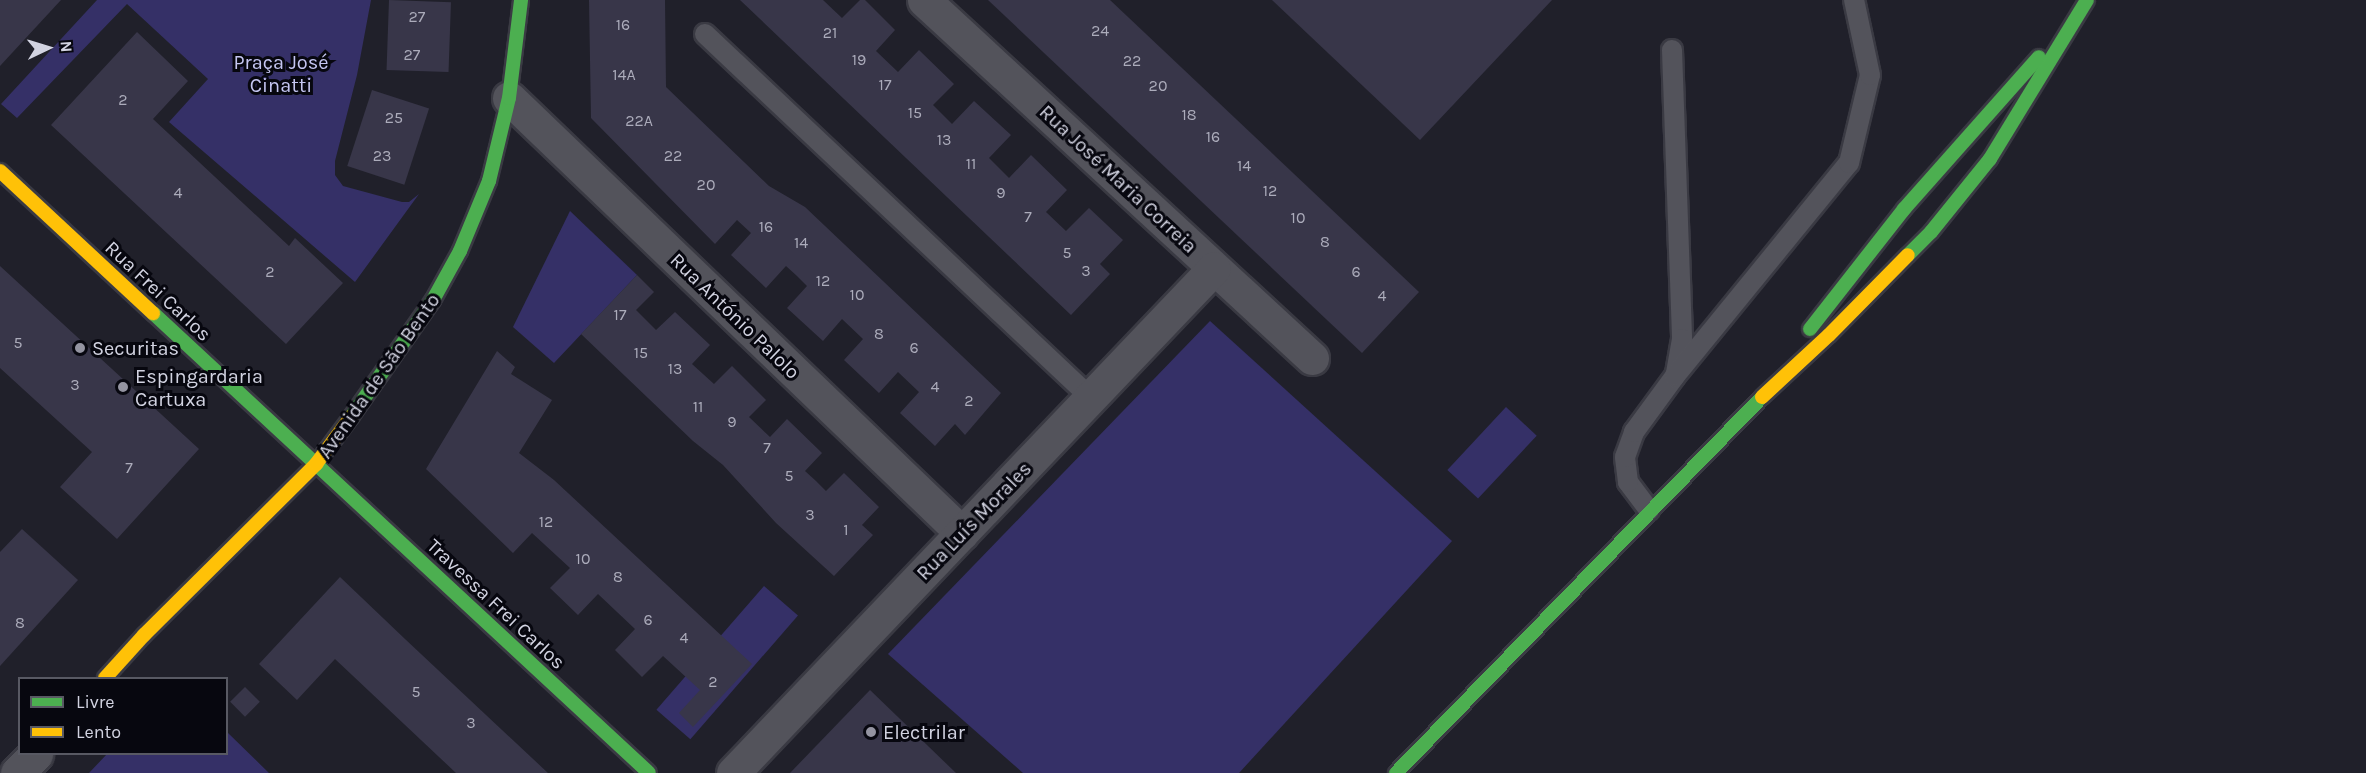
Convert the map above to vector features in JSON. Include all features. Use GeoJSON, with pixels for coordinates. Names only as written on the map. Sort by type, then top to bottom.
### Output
{"type":"FeatureCollection","features":[{"type":"Feature","properties":{"kind":"street","name":"Avenida de São Bento"},"geometry":{"type":"LineString","coordinates":[[106,677],[144,635],[316,464],[384,373],[445,281],[474,221],[489,181],[508,98],[521,0]]}},
{"type":"Feature","properties":{"kind":"street","name":"Rua José Maria Correia"},"geometry":{"type":"LineString","coordinates":[[924,0],[1312,358]]}},
{"type":"Feature","properties":{"kind":"street"},"geometry":{"type":"LineString","coordinates":[[1396,773],[1649,510],[1931,232],[1990,159],[2087,0]]}},
{"type":"Feature","properties":{"kind":"street"},"geometry":{"type":"LineString","coordinates":[[1748,410],[1904,209],[2014,81],[2068,28]]}},
{"type":"Feature","properties":{"kind":"street","name":"Rua António Palolo"},"geometry":{"type":"LineString","coordinates":[[508,98],[962,533]]}},
{"type":"Feature","properties":{"kind":"street","name":"Rua Frei Carlos"},"geometry":{"type":"LineString","coordinates":[[0,171],[316,464]]}},
{"type":"Feature","properties":{"kind":"street","name":"Rua Luís Morales"},"geometry":{"type":"LineString","coordinates":[[733,773],[1215,268]]}},
{"type":"Feature","properties":{"kind":"street","name":"Travessa Frei Carlos"},"geometry":{"type":"LineString","coordinates":[[316,464],[650,773]]}},
{"type":"Feature","properties":{"kind":"street"},"geometry":{"type":"LineString","coordinates":[[17,773],[34,755]]}},
{"type":"Feature","properties":{"kind":"lane"},"geometry":{"type":"LineString","coordinates":[[1649,510],[1628,482],[1625,457],[1634,432],[1675,376],[1849,164],[1870,75],[1854,0]]}},
{"type":"Feature","properties":{"kind":"lane"},"geometry":{"type":"LineString","coordinates":[[705,34],[1091,398]]}},
{"type":"Feature","properties":{"kind":"lane"},"geometry":{"type":"LineString","coordinates":[[1672,50],[1682,339],[1675,376]]}},
{"type":"Feature","properties":{"kind":"green space","name":"Praça José Cinatti"},"geometry":{"type":"Polygon","coordinates":[[[97,0],[371,0],[357,75],[335,161],[335,175],[343,186],[402,202],[409,202],[419,194],[355,282],[169,122],[208,79],[127,4],[17,118],[1,104],[97,0]]]}},
{"type":"Feature","properties":{"kind":"green space"},"geometry":{"type":"Polygon","coordinates":[[[570,211],[637,275],[554,363],[513,327],[570,211]]]}},
{"type":"Feature","properties":{"kind":"green space"},"geometry":{"type":"Polygon","coordinates":[[[1210,321],[1452,541],[1239,773],[1023,773],[888,654],[1210,321]]]}},
{"type":"Feature","properties":{"kind":"green space"},"geometry":{"type":"Polygon","coordinates":[[[1506,407],[1537,436],[1478,499],[1447,470],[1506,407]]]}},
{"type":"Feature","properties":{"kind":"green space"},"geometry":{"type":"Polygon","coordinates":[[[764,586],[798,616],[690,739],[656,710],[764,586]]]}},
{"type":"Feature","properties":{"kind":"green space"},"geometry":{"type":"Polygon","coordinates":[[[228,733],[269,773],[89,773],[106,755],[228,755],[228,733]]]}},
{"type":"Feature","properties":{"kind":"building"},"geometry":{"type":"Polygon","coordinates":[[[0,0],[61,0],[0,66],[0,0]]]}},
{"type":"Feature","properties":{"kind":"building"},"geometry":{"type":"Polygon","coordinates":[[[389,0],[451,2],[449,72],[387,70],[389,0]]]}},
{"type":"Feature","properties":{"kind":"building"},"geometry":{"type":"Polygon","coordinates":[[[589,0],[665,0],[666,87],[769,186],[805,207],[1001,393],[965,435],[955,424],[935,446],[900,413],[919,392],[898,372],[879,393],[844,360],[863,339],[842,319],[823,341],[787,308],[807,286],[797,276],[786,266],[766,288],[731,255],[751,233],[737,220],[715,244],[591,118],[589,0]]]}},
{"type":"Feature","properties":{"kind":"building"},"geometry":{"type":"Polygon","coordinates":[[[740,0],[823,0],[842,18],[860,0],[865,0],[895,30],[876,51],[898,72],[919,50],[954,84],[933,105],[952,124],[974,101],[1011,135],[989,158],[1009,178],[1031,155],[1067,190],[1046,212],[1066,231],[1089,208],[1123,240],[1100,264],[1110,274],[1071,315],[740,0]]]}},
{"type":"Feature","properties":{"kind":"building"},"geometry":{"type":"Polygon","coordinates":[[[988,0],[1110,0],[1419,292],[1362,353],[988,0]]]}},
{"type":"Feature","properties":{"kind":"building"},"geometry":{"type":"Polygon","coordinates":[[[1272,0],[1552,0],[1420,140],[1272,0]]]}},
{"type":"Feature","properties":{"kind":"building"},"geometry":{"type":"Polygon","coordinates":[[[137,32],[188,81],[153,119],[289,246],[295,238],[343,283],[286,344],[51,125],[137,32]]]}},
{"type":"Feature","properties":{"kind":"building"},"geometry":{"type":"Polygon","coordinates":[[[372,90],[429,109],[404,185],[347,166],[372,90]]]}},
{"type":"Feature","properties":{"kind":"building"},"geometry":{"type":"Polygon","coordinates":[[[0,266],[199,449],[117,539],[60,487],[92,452],[0,368],[0,266]]]}},
{"type":"Feature","properties":{"kind":"building"},"geometry":{"type":"Polygon","coordinates":[[[637,275],[654,292],[636,310],[656,330],[675,312],[710,345],[692,364],[714,384],[732,366],[766,400],[749,417],[770,437],[787,419],[822,453],[805,471],[826,491],[844,473],[879,507],[862,525],[873,535],[834,576],[776,523],[723,465],[693,441],[581,334],[637,275]]]}},
{"type":"Feature","properties":{"kind":"building"},"geometry":{"type":"Polygon","coordinates":[[[497,351],[515,367],[511,374],[552,400],[519,453],[554,480],[752,664],[693,727],[679,713],[700,690],[663,656],[642,677],[615,650],[635,629],[598,594],[578,615],[550,588],[570,568],[532,533],[513,553],[426,469],[497,351]]]}},
{"type":"Feature","properties":{"kind":"building"},"geometry":{"type":"Polygon","coordinates":[[[22,529],[78,580],[0,666],[0,552],[22,529]]]}},
{"type":"Feature","properties":{"kind":"building"},"geometry":{"type":"Polygon","coordinates":[[[340,577],[548,773],[456,773],[335,659],[297,700],[259,664],[340,577]]]}},
{"type":"Feature","properties":{"kind":"building"},"geometry":{"type":"Polygon","coordinates":[[[245,687],[260,702],[245,717],[230,702],[245,687]]]}},
{"type":"Feature","properties":{"kind":"building","name":"Electrilar"},"geometry":{"type":"Polygon","coordinates":[[[870,690],[956,773],[790,773],[870,690]]]}},
{"type":"Feature","properties":{"kind":"traffic: fast"},"geometry":{"type":"LineString","coordinates":[[351,417],[433,300],[460,251],[489,181],[509,98],[521,0]]}},
{"type":"Feature","properties":{"kind":"traffic: fast"},"geometry":{"type":"LineString","coordinates":[[1908,255],[1931,232],[1990,159],[2087,0]]}},
{"type":"Feature","properties":{"kind":"traffic: fast"},"geometry":{"type":"LineString","coordinates":[[1810,329],[1904,209],[2039,57]]}},
{"type":"Feature","properties":{"kind":"traffic: fast"},"geometry":{"type":"LineString","coordinates":[[153,313],[649,773]]}},
{"type":"Feature","properties":{"kind":"traffic: fast"},"geometry":{"type":"LineString","coordinates":[[1396,773],[1762,397]]}},
{"type":"Feature","properties":{"kind":"traffic: slow"},"geometry":{"type":"LineString","coordinates":[[0,171],[153,313]]}},
{"type":"Feature","properties":{"kind":"traffic: slow"},"geometry":{"type":"LineString","coordinates":[[1762,397],[1829,335],[1908,255]]}},
{"type":"Feature","properties":{"kind":"traffic: slow"},"geometry":{"type":"LineString","coordinates":[[106,677],[144,635],[316,464],[351,417]]}},
{"type":"Feature","properties":{"kind":"place","name":"Securitas"},"geometry":{"type":"Point","coordinates":[80,348]}},
{"type":"Feature","properties":{"kind":"place","name":"Espingardaria Cartuxa"},"geometry":{"type":"Point","coordinates":[123,387]}},
{"type":"Feature","properties":{"kind":"place","name":"Electrilar"},"geometry":{"type":"Point","coordinates":[871,732]}}]}
